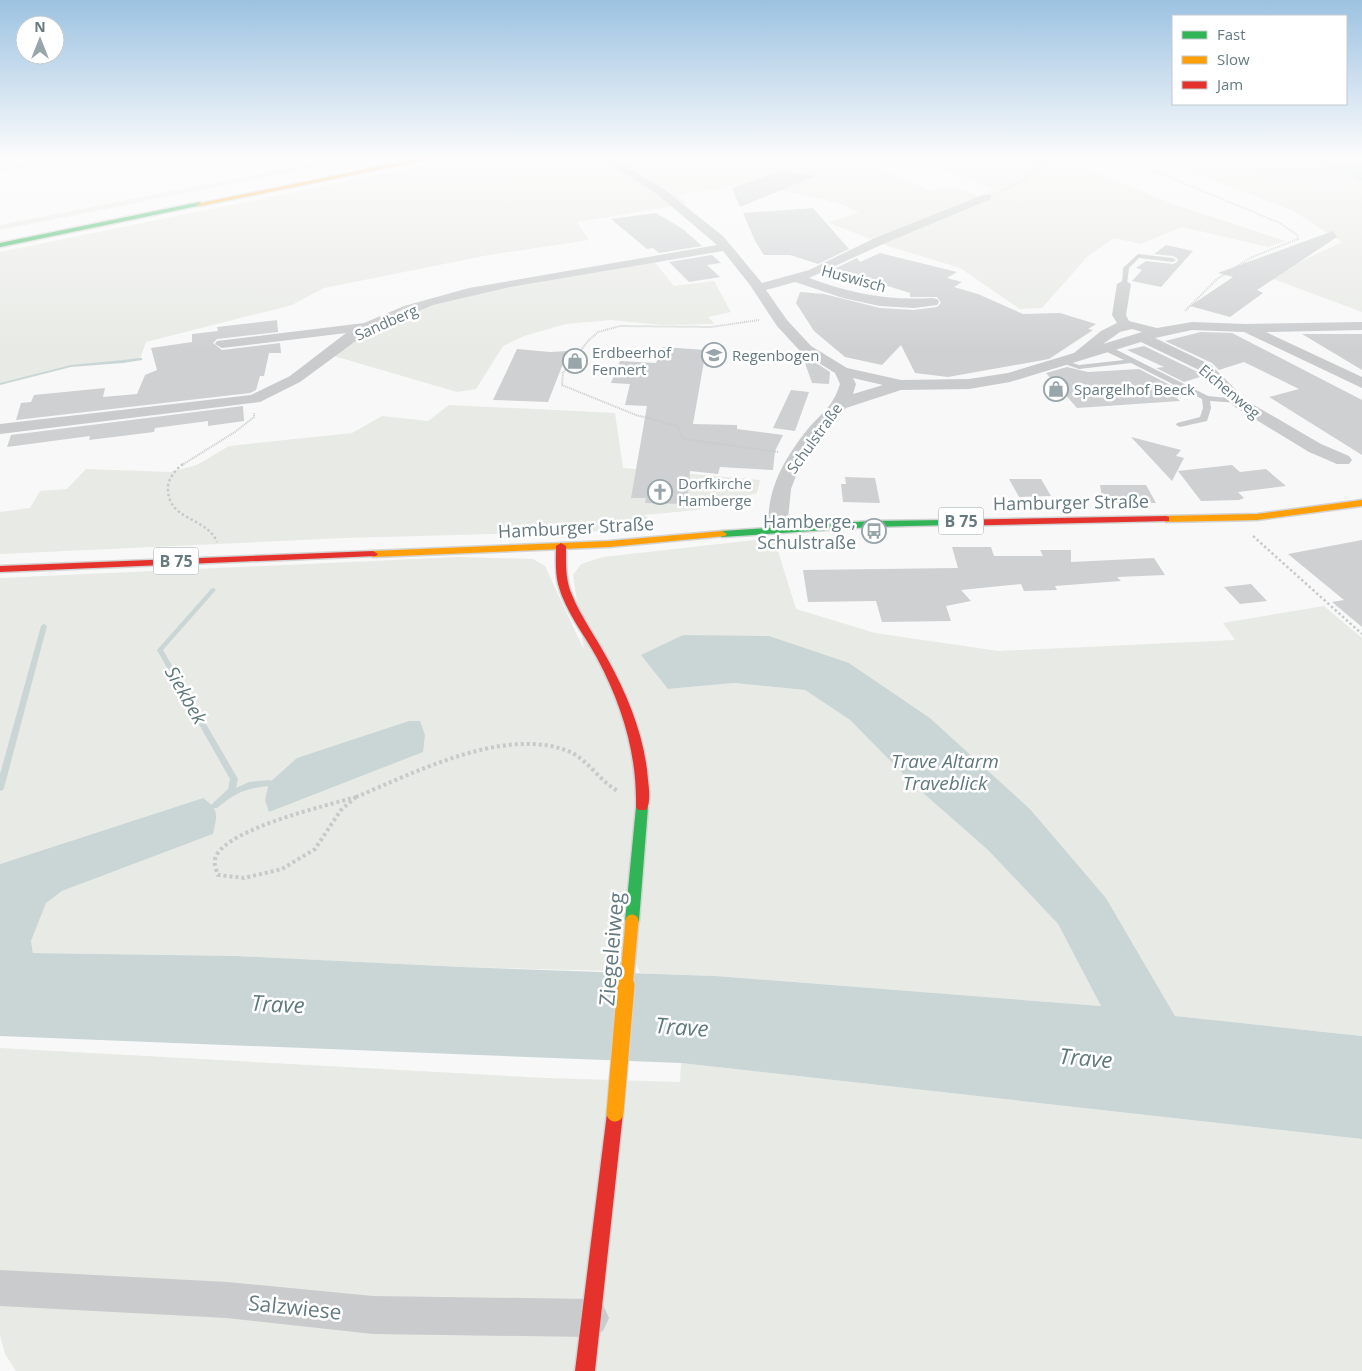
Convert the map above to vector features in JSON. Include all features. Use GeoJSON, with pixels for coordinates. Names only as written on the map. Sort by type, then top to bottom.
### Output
{"type":"FeatureCollection","features":[{"type":"Feature","properties":{"kind":"main road"},"geometry":{"type":"LineString","coordinates":[[0,235],[66,222]]}},
{"type":"Feature","properties":{"kind":"main road"},"geometry":{"type":"LineString","coordinates":[[0,245],[114,222]]}},
{"type":"Feature","properties":{"kind":"main road","name":"Hamburger Straße"},"geometry":{"type":"LineString","coordinates":[[0,569],[609,544],[778,529],[958,521],[1257,517],[1362,503]]}},
{"type":"Feature","properties":{"kind":"main road","name":"Ziegeleiweg"},"geometry":{"type":"LineString","coordinates":[[560,546],[561,574],[566,592],[632,720],[642,758],[644,779],[615,1113],[585,1371]]}},
{"type":"Feature","properties":{"kind":"street"},"geometry":{"type":"LineString","coordinates":[[697,222],[727,247],[759,288],[776,316],[806,349],[842,371],[901,385]]}},
{"type":"Feature","properties":{"kind":"street"},"geometry":{"type":"LineString","coordinates":[[759,288],[798,279],[879,241],[925,222]]}},
{"type":"Feature","properties":{"kind":"street","name":"Sandberg"},"geometry":{"type":"LineString","coordinates":[[0,429],[254,399],[271,394],[293,382],[355,334],[416,307],[501,285],[727,247]]}},
{"type":"Feature","properties":{"kind":"street","name":"Huswisch"},"geometry":{"type":"LineString","coordinates":[[798,279],[870,301],[907,305],[932,302]]}},
{"type":"Feature","properties":{"kind":"street"},"geometry":{"type":"LineString","coordinates":[[1080,355],[1118,325],[1124,324],[1119,315],[1124,284]]}},
{"type":"Feature","properties":{"kind":"street","name":"Eichenweg"},"geometry":{"type":"LineString","coordinates":[[1124,324],[1146,327],[1148,335],[1206,368],[1238,401],[1264,420],[1315,448],[1343,460]]}},
{"type":"Feature","properties":{"kind":"street"},"geometry":{"type":"LineString","coordinates":[[840,405],[855,398],[901,385],[991,381],[1177,327],[1362,326]]}},
{"type":"Feature","properties":{"kind":"street"},"geometry":{"type":"LineString","coordinates":[[222,344],[368,327]]}},
{"type":"Feature","properties":{"kind":"street"},"geometry":{"type":"LineString","coordinates":[[1246,328],[1362,383]]}},
{"type":"Feature","properties":{"kind":"street","name":"Schulstraße"},"geometry":{"type":"LineString","coordinates":[[778,529],[777,504],[780,488],[813,433],[840,405],[848,384],[842,371]]}},
{"type":"Feature","properties":{"kind":"street","name":"Salzwiese"},"geometry":{"type":"LineString","coordinates":[[0,1288],[227,1300],[373,1315],[590,1318]]}},
{"type":"Feature","properties":{"kind":"lane"},"geometry":{"type":"LineString","coordinates":[[1124,284],[1126,268],[1138,256],[1173,260]]}},
{"type":"Feature","properties":{"kind":"lane"},"geometry":{"type":"LineString","coordinates":[[1106,348],[1206,398],[1238,401]]}},
{"type":"Feature","properties":{"kind":"lane"},"geometry":{"type":"LineString","coordinates":[[739,357],[786,358],[816,354]]}},
{"type":"Feature","properties":{"kind":"lane"},"geometry":{"type":"LineString","coordinates":[[1060,361],[1079,367],[1132,361]]}},
{"type":"Feature","properties":{"kind":"lane"},"geometry":{"type":"LineString","coordinates":[[1180,425],[1204,419],[1207,408],[1206,398]]}},
{"type":"Feature","properties":{"kind":"path"},"geometry":{"type":"LineString","coordinates":[[1177,327],[1188,306],[1217,279],[1252,257],[1298,239],[1297,235],[1278,222]]}},
{"type":"Feature","properties":{"kind":"path"},"geometry":{"type":"LineString","coordinates":[[776,316],[711,327],[620,326],[598,332],[588,341],[563,373],[562,385],[636,415],[677,426],[683,439],[720,442],[741,449],[800,454]]}},
{"type":"Feature","properties":{"kind":"path"},"geometry":{"type":"LineString","coordinates":[[218,548],[215,534],[198,522],[184,516],[169,504],[167,492],[170,480],[182,464],[204,449],[232,434],[254,417],[254,399]]}},
{"type":"Feature","properties":{"kind":"path"},"geometry":{"type":"LineString","coordinates":[[1259,540],[1362,634]]}},
{"type":"Feature","properties":{"kind":"path"},"geometry":{"type":"LineString","coordinates":[[356,797],[340,810],[315,849],[282,868],[244,878],[218,875],[214,867],[216,855],[227,844],[248,832],[356,797],[481,750],[522,743],[566,750],[582,758],[603,781]]}},
{"type":"Feature","properties":{"kind":"shaded area"},"geometry":{"type":"Polygon","coordinates":[[[15,222],[40,222],[0,230],[0,225],[15,222]]]}},
{"type":"Feature","properties":{"kind":"shaded area"},"geometry":{"type":"Polygon","coordinates":[[[147,222],[577,222],[589,240],[489,255],[324,288],[292,305],[146,342],[140,359],[71,366],[0,384],[0,252],[147,222]]]}},
{"type":"Feature","properties":{"kind":"shaded area"},"geometry":{"type":"Polygon","coordinates":[[[827,222],[1228,222],[1286,241],[1268,247],[1182,227],[1141,244],[1114,238],[1087,257],[1042,308],[1020,309],[960,268],[888,246],[827,222]]]}},
{"type":"Feature","properties":{"kind":"shaded area"},"geometry":{"type":"Polygon","coordinates":[[[1310,222],[1362,222],[1362,312],[1268,277],[1342,242],[1310,222]]]}},
{"type":"Feature","properties":{"kind":"shaded area"},"geometry":{"type":"Polygon","coordinates":[[[654,261],[674,286],[714,281],[731,312],[708,317],[715,324],[662,325],[611,320],[566,324],[524,336],[503,346],[476,389],[457,392],[334,356],[384,324],[432,304],[494,288],[654,261]]]}},
{"type":"Feature","properties":{"kind":"shaded area"},"geometry":{"type":"Polygon","coordinates":[[[449,405],[615,413],[623,468],[760,480],[757,493],[697,510],[644,515],[657,524],[607,531],[345,538],[0,554],[0,512],[30,508],[40,491],[67,489],[86,469],[170,472],[197,465],[229,446],[352,433],[382,416],[428,421],[449,405]]]}},
{"type":"Feature","properties":{"kind":"shaded area"},"geometry":{"type":"Polygon","coordinates":[[[774,538],[796,609],[875,633],[998,651],[1235,640],[1223,623],[1324,606],[1362,638],[1362,1036],[1175,1016],[1106,898],[1030,809],[930,718],[849,663],[668,689],[734,683],[805,690],[850,720],[915,786],[988,850],[1058,924],[1101,1006],[716,976],[640,973],[618,921],[611,971],[462,967],[238,956],[33,953],[31,941],[46,902],[62,891],[213,834],[203,798],[0,864],[0,578],[459,557],[533,559],[545,566],[584,650],[573,575],[581,564],[603,557],[774,538]]]}},
{"type":"Feature","properties":{"kind":"shaded area"},"geometry":{"type":"Polygon","coordinates":[[[0,1048],[546,1078],[680,1082],[681,1063],[1362,1139],[1362,1371],[16,1371],[5,1354],[0,1335],[0,1048]]]}},
{"type":"Feature","properties":{"kind":"water"},"geometry":{"type":"Polygon","coordinates":[[[683,635],[769,636],[849,663],[930,718],[1030,809],[1106,898],[1175,1016],[1362,1036],[1362,1139],[681,1063],[0,1036],[0,864],[203,798],[212,806],[216,813],[213,834],[62,891],[46,903],[31,941],[33,953],[238,956],[462,967],[716,976],[1101,1006],[1058,924],[988,850],[915,786],[850,720],[805,690],[734,683],[668,689],[641,655],[683,635]]]}},
{"type":"Feature","properties":{"kind":"water"},"geometry":{"type":"Polygon","coordinates":[[[409,721],[420,721],[425,735],[423,752],[269,812],[265,800],[269,783],[297,758],[409,721]]]}},
{"type":"Feature","properties":{"kind":"building"},"geometry":{"type":"Polygon","coordinates":[[[615,222],[671,222],[683,229],[702,246],[659,253],[653,248],[647,249],[615,222]]]}},
{"type":"Feature","properties":{"kind":"building"},"geometry":{"type":"Polygon","coordinates":[[[747,222],[825,222],[849,249],[818,264],[790,255],[764,255],[755,241],[747,222]]]}},
{"type":"Feature","properties":{"kind":"building"},"geometry":{"type":"Polygon","coordinates":[[[1333,231],[1337,237],[1257,290],[1263,293],[1230,317],[1190,306],[1233,277],[1218,273],[1333,231]]]}},
{"type":"Feature","properties":{"kind":"building"},"geometry":{"type":"Polygon","coordinates":[[[1166,245],[1193,251],[1161,287],[1132,281],[1142,270],[1136,268],[1146,261],[1173,264],[1177,262],[1178,259],[1173,256],[1154,254],[1166,245]]]}},
{"type":"Feature","properties":{"kind":"building"},"geometry":{"type":"Polygon","coordinates":[[[880,253],[957,272],[947,278],[962,282],[954,287],[978,294],[1023,314],[1060,313],[1096,324],[1088,329],[1093,330],[1049,359],[948,377],[915,373],[901,345],[882,365],[845,357],[814,331],[796,303],[800,292],[824,294],[880,308],[914,310],[937,307],[941,303],[937,297],[910,297],[910,293],[834,269],[857,258],[860,262],[880,253]]]}},
{"type":"Feature","properties":{"kind":"building"},"geometry":{"type":"Polygon","coordinates":[[[712,255],[721,263],[707,265],[720,277],[689,282],[669,262],[712,255]]]}},
{"type":"Feature","properties":{"kind":"building"},"geometry":{"type":"Polygon","coordinates":[[[277,320],[278,332],[217,339],[213,343],[222,350],[280,343],[281,353],[269,353],[264,376],[260,376],[256,390],[250,393],[16,420],[21,403],[31,402],[34,395],[105,388],[103,397],[137,394],[145,375],[157,370],[151,348],[192,342],[192,334],[218,331],[217,327],[277,320]]]}},
{"type":"Feature","properties":{"kind":"building"},"geometry":{"type":"Polygon","coordinates":[[[1201,332],[1232,333],[1362,400],[1362,455],[1269,397],[1299,389],[1244,362],[1219,370],[1212,363],[1165,341],[1201,332]]]}},
{"type":"Feature","properties":{"kind":"building"},"geometry":{"type":"Polygon","coordinates":[[[1302,334],[1362,334],[1362,370],[1302,334]]]}},
{"type":"Feature","properties":{"kind":"building"},"geometry":{"type":"Polygon","coordinates":[[[1144,346],[1203,376],[1184,382],[1156,368],[1164,367],[1127,350],[1144,346]]]}},
{"type":"Feature","properties":{"kind":"building"},"geometry":{"type":"Polygon","coordinates":[[[662,347],[706,350],[693,424],[737,425],[737,429],[783,435],[775,451],[773,470],[720,467],[718,474],[690,471],[687,504],[645,503],[646,498],[631,498],[647,406],[625,405],[630,384],[611,383],[620,361],[656,363],[662,347]]]}},
{"type":"Feature","properties":{"kind":"building"},"geometry":{"type":"Polygon","coordinates":[[[517,349],[550,352],[568,351],[548,402],[493,400],[517,349]]]}},
{"type":"Feature","properties":{"kind":"building"},"geometry":{"type":"Polygon","coordinates":[[[805,363],[816,363],[830,372],[829,384],[812,383],[805,363]]]}},
{"type":"Feature","properties":{"kind":"building"},"geometry":{"type":"Polygon","coordinates":[[[1067,367],[1088,372],[1139,369],[1172,386],[1166,387],[1180,401],[1077,408],[1046,373],[1067,367]]]}},
{"type":"Feature","properties":{"kind":"building"},"geometry":{"type":"Polygon","coordinates":[[[791,390],[809,392],[795,431],[773,428],[791,390]]]}},
{"type":"Feature","properties":{"kind":"building"},"geometry":{"type":"Polygon","coordinates":[[[243,406],[244,421],[208,426],[208,421],[155,428],[154,432],[89,440],[90,436],[7,447],[11,435],[243,406]]]}},
{"type":"Feature","properties":{"kind":"building"},"geometry":{"type":"Polygon","coordinates":[[[1131,437],[1181,450],[1176,456],[1184,458],[1172,481],[1131,437]]]}},
{"type":"Feature","properties":{"kind":"building"},"geometry":{"type":"Polygon","coordinates":[[[1232,465],[1240,472],[1266,469],[1286,486],[1238,492],[1244,498],[1239,500],[1201,501],[1178,471],[1232,465]]]}},
{"type":"Feature","properties":{"kind":"building"},"geometry":{"type":"Polygon","coordinates":[[[845,477],[875,478],[880,503],[843,502],[841,484],[846,484],[845,477]]]}},
{"type":"Feature","properties":{"kind":"building"},"geometry":{"type":"Polygon","coordinates":[[[1009,479],[1041,479],[1051,496],[1019,497],[1009,479]]]}},
{"type":"Feature","properties":{"kind":"building"},"geometry":{"type":"Polygon","coordinates":[[[1100,485],[1146,485],[1156,503],[1103,503],[1100,485]]]}},
{"type":"Feature","properties":{"kind":"building"},"geometry":{"type":"Polygon","coordinates":[[[1362,540],[1362,627],[1332,602],[1344,600],[1288,554],[1362,540]]]}},
{"type":"Feature","properties":{"kind":"building"},"geometry":{"type":"Polygon","coordinates":[[[952,547],[991,547],[994,556],[1043,556],[1040,550],[1071,550],[1071,562],[1154,558],[1165,575],[1117,577],[1121,581],[1055,586],[1057,590],[1024,591],[1021,584],[961,590],[971,601],[946,606],[951,621],[882,622],[876,601],[808,602],[803,570],[958,568],[952,547]]]}},
{"type":"Feature","properties":{"kind":"building"},"geometry":{"type":"Polygon","coordinates":[[[1251,584],[1267,601],[1240,604],[1224,587],[1251,584]]]}},
{"type":"Feature","properties":{"kind":"waterway","name":"Siekbek"},"geometry":{"type":"LineString","coordinates":[[0,384],[71,366],[140,359]]}},
{"type":"Feature","properties":{"kind":"waterway","name":"Siekbek"},"geometry":{"type":"LineString","coordinates":[[213,590],[160,650],[234,779],[233,788],[214,806]]}},
{"type":"Feature","properties":{"kind":"waterway"},"geometry":{"type":"LineString","coordinates":[[0,788],[44,626]]}},
{"type":"Feature","properties":{"kind":"waterway"},"geometry":{"type":"LineString","coordinates":[[230,794],[249,785],[269,783]]}},
{"type":"Feature","properties":{"kind":"traffic: fast"},"geometry":{"type":"LineString","coordinates":[[0,245],[112,222]]}},
{"type":"Feature","properties":{"kind":"traffic: fast"},"geometry":{"type":"LineString","coordinates":[[722,534],[871,524],[947,523]]}},
{"type":"Feature","properties":{"kind":"traffic: fast"},"geometry":{"type":"LineString","coordinates":[[632,921],[642,807]]}},
{"type":"Feature","properties":{"kind":"traffic: slow"},"geometry":{"type":"LineString","coordinates":[[1166,519],[1257,517],[1362,503]]}},
{"type":"Feature","properties":{"kind":"traffic: slow"},"geometry":{"type":"LineString","coordinates":[[373,554],[609,544],[722,534]]}},
{"type":"Feature","properties":{"kind":"traffic: slow"},"geometry":{"type":"LineString","coordinates":[[615,1113],[632,921]]}},
{"type":"Feature","properties":{"kind":"traffic: jam"},"geometry":{"type":"LineString","coordinates":[[947,523],[1166,519]]}},
{"type":"Feature","properties":{"kind":"traffic: jam"},"geometry":{"type":"LineString","coordinates":[[561,546],[561,573],[566,594],[620,694],[633,730],[641,767],[642,807]]}},
{"type":"Feature","properties":{"kind":"traffic: jam"},"geometry":{"type":"LineString","coordinates":[[0,569],[373,554]]}},
{"type":"Feature","properties":{"kind":"traffic: jam"},"geometry":{"type":"LineString","coordinates":[[585,1371],[615,1113]]}},
{"type":"Feature","properties":{"kind":"place","name":"Regenbogen"},"geometry":{"type":"Point","coordinates":[714,355]}},
{"type":"Feature","properties":{"kind":"place","name":"Erdbeerhof Fennert"},"geometry":{"type":"Point","coordinates":[575,361]}},
{"type":"Feature","properties":{"kind":"place","name":"Spargelhof Beeck"},"geometry":{"type":"Point","coordinates":[1056,389]}},
{"type":"Feature","properties":{"kind":"place","name":"Dorfkirche Hamberge"},"geometry":{"type":"Point","coordinates":[660,492]}},
{"type":"Feature","properties":{"kind":"place","name":"Hamberge, Schulstraße"},"geometry":{"type":"Point","coordinates":[874,531]}},
{"type":"Feature","properties":{"kind":"water label","name":"Trave Altarm Traveblick"},"geometry":{"type":"Point","coordinates":[945,772]}},
{"type":"Feature","properties":{"kind":"water label","name":"Trave"},"geometry":{"type":"Point","coordinates":[278,1003]}},
{"type":"Feature","properties":{"kind":"water label","name":"Trave"},"geometry":{"type":"Point","coordinates":[682,1026]}},
{"type":"Feature","properties":{"kind":"water label","name":"Trave"},"geometry":{"type":"Point","coordinates":[1086,1057]}}]}
